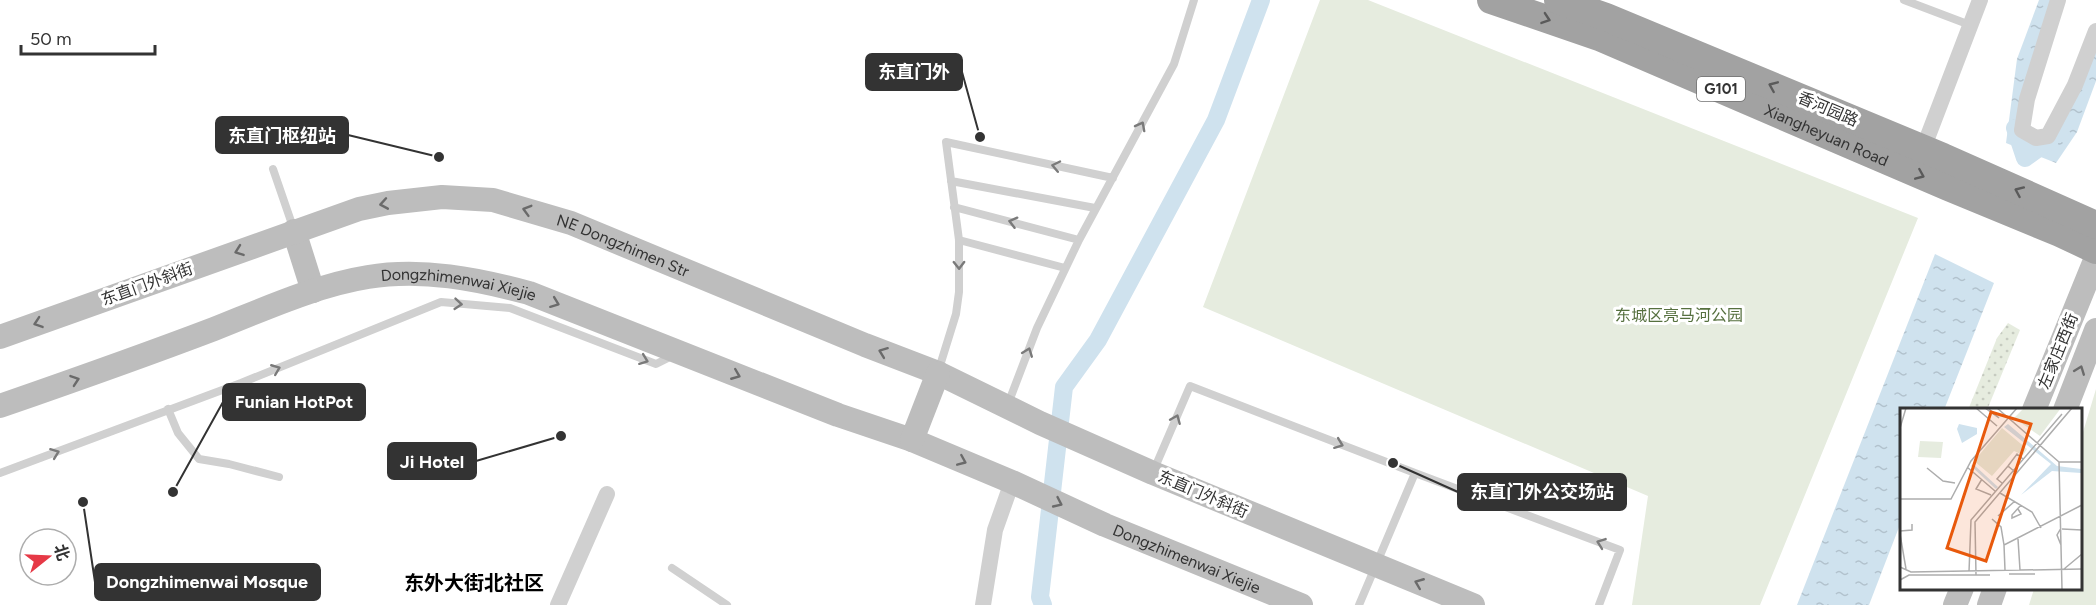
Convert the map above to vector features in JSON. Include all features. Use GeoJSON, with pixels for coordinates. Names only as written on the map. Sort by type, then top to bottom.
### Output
{"type":"FeatureCollection","features":[{"type":"Feature","properties":{"kind":"highway","name":"Xiangheyuan Road"},"geometry":{"type":"LineString","coordinates":[[1491,0],[1599,37],[1948,187],[2076,224]]}},
{"type":"Feature","properties":{"kind":"highway","name":"香河园路"},"geometry":{"type":"LineString","coordinates":[[1558,0],[1606,17],[1933,153],[2076,224],[2096,250]]}},
{"type":"Feature","properties":{"kind":"main road","name":"NE Dongzhimen Str"},"geometry":{"type":"LineString","coordinates":[[294,231],[359,209],[388,203],[442,197],[493,200],[571,223],[938,373]]}},
{"type":"Feature","properties":{"kind":"main road"},"geometry":{"type":"LineString","coordinates":[[294,231],[313,291]]}},
{"type":"Feature","properties":{"kind":"main road","name":"东直门外斜街"},"geometry":{"type":"LineString","coordinates":[[0,337],[294,231]]}},
{"type":"Feature","properties":{"kind":"main road","name":"左家庄西街"},"geometry":{"type":"LineString","coordinates":[[2035,408],[2096,258]]}},
{"type":"Feature","properties":{"kind":"main road","name":"Dongzhimenwai Xiejie"},"geometry":{"type":"LineString","coordinates":[[0,406],[128,361],[313,291],[368,277],[406,274],[482,280],[529,293],[838,415],[912,440]]}},
{"type":"Feature","properties":{"kind":"main road","name":"左家庄西街"},"geometry":{"type":"LineString","coordinates":[[2066,408],[2096,330]]}},
{"type":"Feature","properties":{"kind":"main road"},"geometry":{"type":"LineString","coordinates":[[938,373],[912,440],[1012,482]]}},
{"type":"Feature","properties":{"kind":"main road","name":"东直门外斜街"},"geometry":{"type":"LineString","coordinates":[[938,373],[1040,423],[1153,473],[1473,605]]}},
{"type":"Feature","properties":{"kind":"main road","name":"Dongzhimenwai Xiejie"},"geometry":{"type":"LineString","coordinates":[[1012,482],[1105,525],[1301,605]]}},
{"type":"Feature","properties":{"kind":"main road"},"geometry":{"type":"LineString","coordinates":[[1955,605],[1961,590]]}},
{"type":"Feature","properties":{"kind":"main road"},"geometry":{"type":"LineString","coordinates":[[1989,605],[1994,590]]}},
{"type":"Feature","properties":{"kind":"street"},"geometry":{"type":"LineString","coordinates":[[1933,153],[1970,25],[1980,0]]}},
{"type":"Feature","properties":{"kind":"street"},"geometry":{"type":"LineString","coordinates":[[2058,0],[2037,62],[2022,130],[2036,138],[2048,136],[2075,85],[2096,31]]}},
{"type":"Feature","properties":{"kind":"street"},"geometry":{"type":"LineString","coordinates":[[983,605],[995,530],[1012,482]]}},
{"type":"Feature","properties":{"kind":"street"},"geometry":{"type":"LineString","coordinates":[[558,605],[607,494]]}},
{"type":"Feature","properties":{"kind":"lane"},"geometry":{"type":"LineString","coordinates":[[1006,407],[1037,328],[1065,268],[1173,63],[1194,0]]}},
{"type":"Feature","properties":{"kind":"lane"},"geometry":{"type":"LineString","coordinates":[[1904,0],[1970,25]]}},
{"type":"Feature","properties":{"kind":"lane"},"geometry":{"type":"LineString","coordinates":[[938,373],[956,314],[960,292],[958,240],[946,142],[1113,178]]}},
{"type":"Feature","properties":{"kind":"lane"},"geometry":{"type":"LineString","coordinates":[[273,169],[294,231]]}},
{"type":"Feature","properties":{"kind":"lane"},"geometry":{"type":"LineString","coordinates":[[951,181],[1095,208]]}},
{"type":"Feature","properties":{"kind":"lane"},"geometry":{"type":"LineString","coordinates":[[954,207],[1079,240]]}},
{"type":"Feature","properties":{"kind":"lane"},"geometry":{"type":"LineString","coordinates":[[958,240],[1065,268]]}},
{"type":"Feature","properties":{"kind":"lane"},"geometry":{"type":"LineString","coordinates":[[0,473],[241,383],[441,302],[510,308],[656,364],[679,352]]}},
{"type":"Feature","properties":{"kind":"lane"},"geometry":{"type":"LineString","coordinates":[[1153,473],[1190,386],[1620,550],[1599,605]]}},
{"type":"Feature","properties":{"kind":"lane"},"geometry":{"type":"LineString","coordinates":[[168,409],[178,433],[199,459],[279,477]]}},
{"type":"Feature","properties":{"kind":"lane"},"geometry":{"type":"LineString","coordinates":[[1359,605],[1414,473]]}},
{"type":"Feature","properties":{"kind":"lane"},"geometry":{"type":"LineString","coordinates":[[672,568],[727,605]]}},
{"type":"Feature","properties":{"kind":"green space","name":"东城区亮马河公园"},"geometry":{"type":"Polygon","coordinates":[[[1320,0],[1368,0],[1918,218],[1760,605],[1632,605],[1648,496],[1203,307],[1320,0]]]}},
{"type":"Feature","properties":{"kind":"green space"},"geometry":{"type":"Polygon","coordinates":[[[2008,323],[2020,330],[1988,408],[1969,408],[1997,338],[2008,323]]]}},
{"type":"Feature","properties":{"kind":"green space"},"geometry":{"type":"Polygon","coordinates":[[[2096,389],[2096,605],[2029,605],[2034,590],[2081,590],[2081,439],[2096,389]]]}},
{"type":"Feature","properties":{"kind":"water"},"geometry":{"type":"Polygon","coordinates":[[[2039,0],[2058,0],[2022,130],[2048,136],[2096,31],[2096,81],[2077,132],[2056,163],[2006,143],[2017,59],[2039,0]]]}},
{"type":"Feature","properties":{"kind":"water"},"geometry":{"type":"Polygon","coordinates":[[[1935,254],[1994,283],[1945,408],[1900,408],[1900,525],[1869,605],[1797,605],[1935,254]]]}},
{"type":"Feature","properties":{"kind":"waterway"},"geometry":{"type":"LineString","coordinates":[[1043,605],[1040,597],[1064,387],[1098,340],[1216,120],[1261,0]]}},
{"type":"Feature","properties":{"kind":"waterway"},"geometry":{"type":"LineString","coordinates":[[2015,128],[2025,158],[2050,140]]}},
{"type":"Feature","properties":{"kind":"place","name":"东直门外"},"geometry":{"type":"Point","coordinates":[980,137]}},
{"type":"Feature","properties":{"kind":"place","name":"东直门枢纽站"},"geometry":{"type":"Point","coordinates":[439,157]}},
{"type":"Feature","properties":{"kind":"place","name":"Ji Hotel"},"geometry":{"type":"Point","coordinates":[561,436]}},
{"type":"Feature","properties":{"kind":"place","name":"东直门外公交场站"},"geometry":{"type":"Point","coordinates":[1393,463]}},
{"type":"Feature","properties":{"kind":"place","name":"Funian HotPot"},"geometry":{"type":"Point","coordinates":[173,492]}},
{"type":"Feature","properties":{"kind":"place","name":"Dongzhimenwai Mosque"},"geometry":{"type":"Point","coordinates":[83,502]}},
{"type":"Feature","properties":{"kind":"district","name":"东外大街北社区"},"geometry":{"type":"Point","coordinates":[474,583]}}]}
